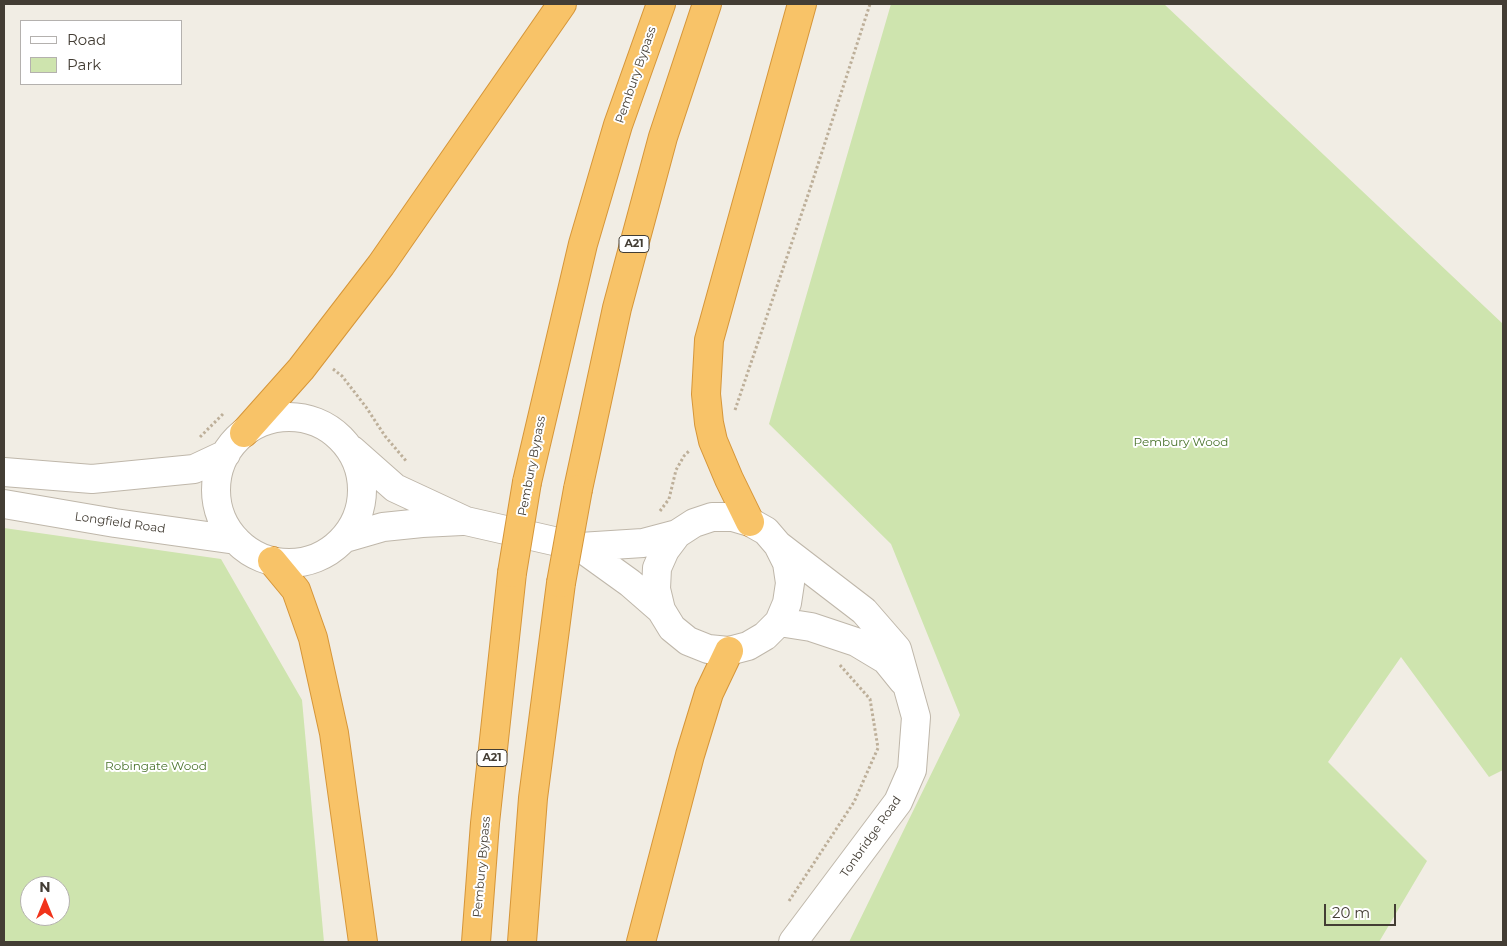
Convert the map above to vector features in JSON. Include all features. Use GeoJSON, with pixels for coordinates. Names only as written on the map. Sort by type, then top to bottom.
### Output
{"type":"FeatureCollection","features":[{"type":"Feature","properties":{"kind":"highway"},"geometry":{"type":"LineString","coordinates":[[244,433],[301,369],[382,265],[562,4]]}},
{"type":"Feature","properties":{"kind":"highway","name":"Pembury Bypass"},"geometry":{"type":"LineString","coordinates":[[476,942],[485,823],[512,574],[527,482],[583,244],[618,125],[661,4]]}},
{"type":"Feature","properties":{"kind":"highway","name":"A21"},"geometry":{"type":"LineString","coordinates":[[522,942],[533,798],[561,583],[578,489],[620,298],[663,137],[707,4]]}},
{"type":"Feature","properties":{"kind":"highway"},"geometry":{"type":"LineString","coordinates":[[750,522],[719,456],[709,423],[706,394],[710,340],[802,4]]}},
{"type":"Feature","properties":{"kind":"highway"},"geometry":{"type":"LineString","coordinates":[[272,561],[296,590],[313,638],[334,733],[363,942]]}},
{"type":"Feature","properties":{"kind":"highway"},"geometry":{"type":"LineString","coordinates":[[641,942],[690,755],[709,693],[729,651]]}},
{"type":"Feature","properties":{"kind":"street"},"geometry":{"type":"LineString","coordinates":[[349,447],[360,469],[363,493],[358,517],[345,538],[330,551],[312,560],[292,563],[272,561],[252,553],[236,540],[223,520],[217,498],[218,475],[226,454],[234,442],[244,433],[265,421],[288,417],[311,420],[332,431],[395,488],[466,521],[580,547],[643,543],[677,534],[694,523],[712,517],[733,517],[750,522],[766,531],[778,545],[787,563],[790,583],[788,603],[779,622],[765,636],[748,646],[729,651],[708,649],[688,641],[672,628],[661,610],[630,583],[580,547]]}},
{"type":"Feature","properties":{"kind":"street"},"geometry":{"type":"LineString","coordinates":[[4,472],[92,478],[194,469],[226,454]]}},
{"type":"Feature","properties":{"kind":"street","name":"Longfield Road"},"geometry":{"type":"LineString","coordinates":[[4,504],[115,523],[236,540]]}},
{"type":"Feature","properties":{"kind":"street"},"geometry":{"type":"LineString","coordinates":[[345,538],[383,527],[466,521]]}},
{"type":"Feature","properties":{"kind":"street"},"geometry":{"type":"LineString","coordinates":[[661,610],[656,589],[657,568],[665,550],[677,534]]}},
{"type":"Feature","properties":{"kind":"street","name":"Tonbridge Road"},"geometry":{"type":"LineString","coordinates":[[778,545],[864,611],[898,649],[916,717],[912,770],[898,802],[793,942]]}},
{"type":"Feature","properties":{"kind":"street","name":"Tonbridge Road"},"geometry":{"type":"LineString","coordinates":[[779,622],[811,627],[852,641],[886,660],[910,690]]}},
{"type":"Feature","properties":{"kind":"path"},"geometry":{"type":"LineString","coordinates":[[764,325],[870,4]]}},
{"type":"Feature","properties":{"kind":"path"},"geometry":{"type":"LineString","coordinates":[[788,902],[854,802],[878,748],[870,700],[838,664],[852,641]]}},
{"type":"Feature","properties":{"kind":"green space","name":"Pembury Wood"},"geometry":{"type":"Polygon","coordinates":[[[891,4],[1164,4],[1503,324],[1503,770],[1489,777],[1401,657],[1328,762],[1427,861],[1379,942],[849,942],[960,715],[891,544],[769,424],[891,4]]]}},
{"type":"Feature","properties":{"kind":"green space","name":"Robingate Wood"},"geometry":{"type":"Polygon","coordinates":[[[4,528],[221,559],[302,700],[324,942],[4,942],[4,528]]]}}]}
